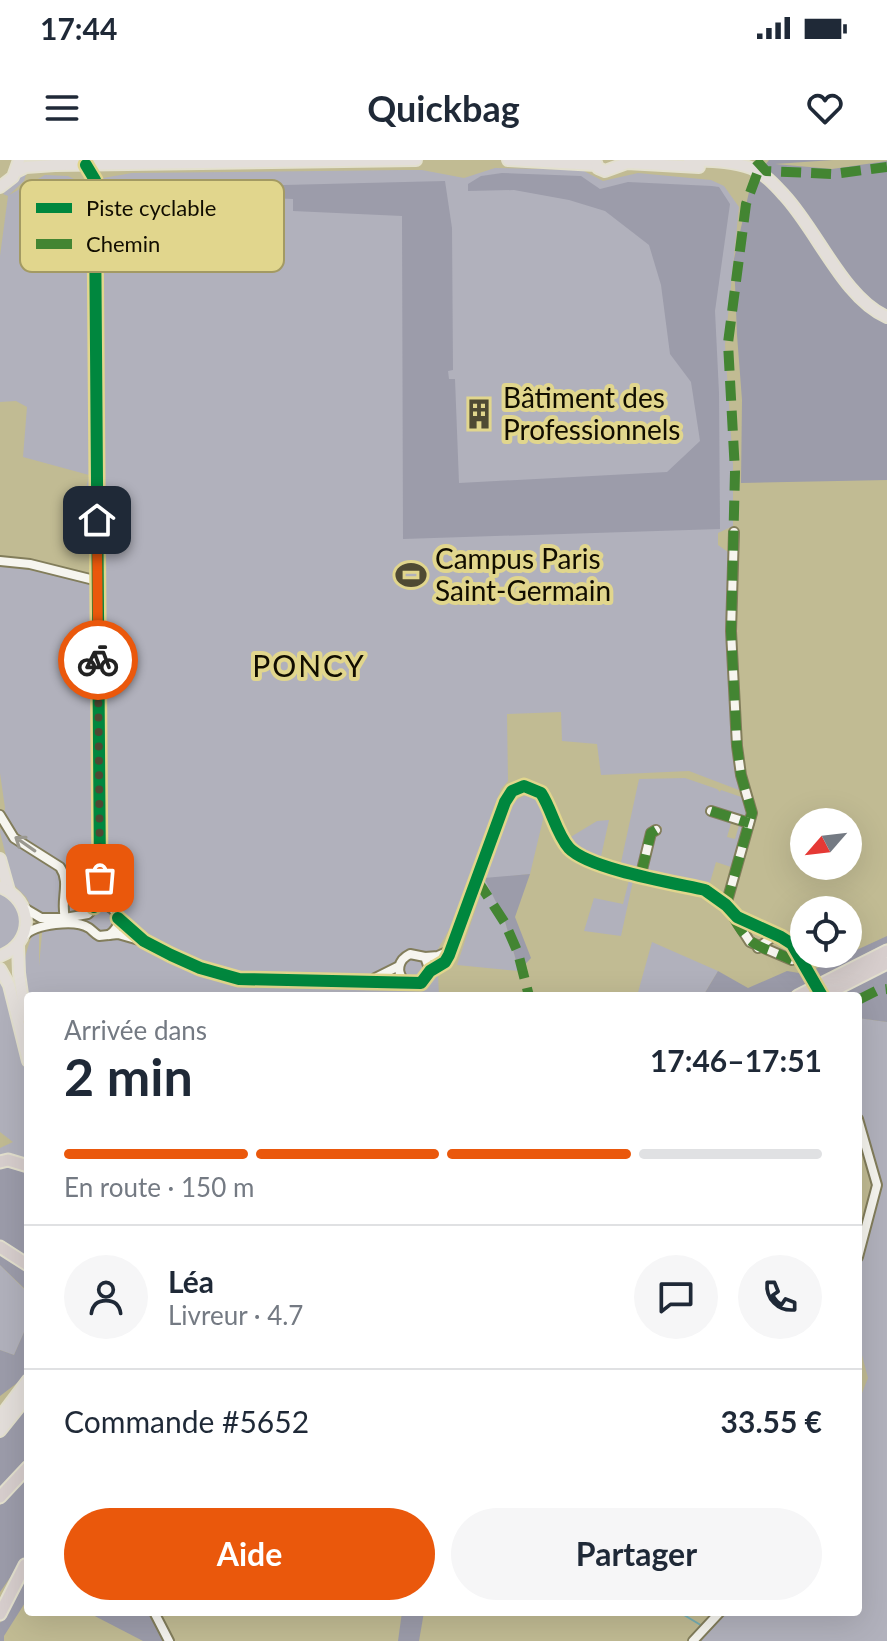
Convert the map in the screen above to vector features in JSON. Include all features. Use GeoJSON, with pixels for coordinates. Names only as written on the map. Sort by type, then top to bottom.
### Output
{"type":"FeatureCollection","features":[{"type":"Feature","properties":{"kind":"highway"},"geometry":{"type":"LineString","coordinates":[[806,992],[887,951]]}},
{"type":"Feature","properties":{"kind":"highway"},"geometry":{"type":"LineString","coordinates":[[830,992],[887,963]]}},
{"type":"Feature","properties":{"kind":"highway"},"geometry":{"type":"LineString","coordinates":[[0,1162],[8,1160],[24,1165]]}},
{"type":"Feature","properties":{"kind":"highway"},"geometry":{"type":"LineString","coordinates":[[0,1247],[24,1262]]}},
{"type":"Feature","properties":{"kind":"highway"},"geometry":{"type":"LineString","coordinates":[[0,1497],[24,1471]]}},
{"type":"Feature","properties":{"kind":"highway"},"geometry":{"type":"LineString","coordinates":[[0,1599],[24,1567]]}},
{"type":"Feature","properties":{"kind":"highway"},"geometry":{"type":"LineString","coordinates":[[0,1614],[24,1569]]}},
{"type":"Feature","properties":{"kind":"main road"},"geometry":{"type":"LineString","coordinates":[[16,172],[19,160]]}},
{"type":"Feature","properties":{"kind":"main road"},"geometry":{"type":"LineString","coordinates":[[38,160],[55,165]]}},
{"type":"Feature","properties":{"kind":"main road"},"geometry":{"type":"LineString","coordinates":[[1,189],[16,172],[30,166],[416,160]]}},
{"type":"Feature","properties":{"kind":"main road"},"geometry":{"type":"LineString","coordinates":[[508,160],[596,162],[605,171],[617,164],[627,163],[740,168],[774,183]]}},
{"type":"Feature","properties":{"kind":"main road"},"geometry":{"type":"LineString","coordinates":[[689,160],[736,163],[755,169],[774,183],[810,225],[859,297],[887,317]]}},
{"type":"Feature","properties":{"kind":"main road"},"geometry":{"type":"LineString","coordinates":[[0,859],[5,889],[24,908],[27,921],[21,941],[20,989],[24,1010]]}},
{"type":"Feature","properties":{"kind":"main road"},"geometry":{"type":"LineString","coordinates":[[0,956],[21,941]]}},
{"type":"Feature","properties":{"kind":"main road"},"geometry":{"type":"LineString","coordinates":[[0,969],[9,985],[24,1045]]}},
{"type":"Feature","properties":{"kind":"main road"},"geometry":{"type":"LineString","coordinates":[[0,1417],[24,1385]]}},
{"type":"Feature","properties":{"kind":"main road"},"geometry":{"type":"LineString","coordinates":[[0,1431],[24,1401]]}},
{"type":"Feature","properties":{"kind":"street"},"geometry":{"type":"LineString","coordinates":[[86,165],[95,180],[105,164]]}},
{"type":"Feature","properties":{"kind":"street"},"geometry":{"type":"LineString","coordinates":[[89,928],[100,878],[95,272]]}},
{"type":"Feature","properties":{"kind":"street"},"geometry":{"type":"LineString","coordinates":[[734,532],[731,631],[736,717],[741,775],[752,813],[727,907],[744,937],[758,948],[790,959]]}},
{"type":"Feature","properties":{"kind":"street"},"geometry":{"type":"LineString","coordinates":[[0,561],[30,564],[98,581]]}},
{"type":"Feature","properties":{"kind":"street"},"geometry":{"type":"LineString","coordinates":[[100,878],[110,907],[118,918],[144,941],[200,968],[244,980],[421,983],[430,971],[447,959],[508,796],[520,787],[536,789],[573,852],[596,864],[705,890],[748,923],[792,944],[820,992]]}},
{"type":"Feature","properties":{"kind":"street"},"geometry":{"type":"LineString","coordinates":[[711,811],[749,823]]}},
{"type":"Feature","properties":{"kind":"street"},"geometry":{"type":"LineString","coordinates":[[0,815],[14,838],[60,867],[64,873],[66,886],[62,904],[65,918]]}},
{"type":"Feature","properties":{"kind":"street"},"geometry":{"type":"LineString","coordinates":[[641,874],[651,833],[656,830]]}},
{"type":"Feature","properties":{"kind":"street"},"geometry":{"type":"LineString","coordinates":[[24,908],[36,917],[65,918],[103,905],[110,907]]}},
{"type":"Feature","properties":{"kind":"street"},"geometry":{"type":"LineString","coordinates":[[109,935],[117,927],[118,918]]}},
{"type":"Feature","properties":{"kind":"street"},"geometry":{"type":"LineString","coordinates":[[21,941],[33,928],[75,925],[89,928],[99,936],[144,941]]}},
{"type":"Feature","properties":{"kind":"street"},"geometry":{"type":"LineString","coordinates":[[758,948],[776,934]]}},
{"type":"Feature","properties":{"kind":"street"},"geometry":{"type":"LineString","coordinates":[[404,981],[399,966],[402,959],[410,954],[438,956],[449,951]]}},
{"type":"Feature","properties":{"kind":"street"},"geometry":{"type":"LineString","coordinates":[[425,957],[430,971]]}},
{"type":"Feature","properties":{"kind":"street"},"geometry":{"type":"LineString","coordinates":[[370,980],[399,966]]}},
{"type":"Feature","properties":{"kind":"street"},"geometry":{"type":"LineString","coordinates":[[862,1133],[877,1185],[862,1242]]}},
{"type":"Feature","properties":{"kind":"street"},"geometry":{"type":"LineString","coordinates":[[156,1616],[169,1641]]}},
{"type":"Feature","properties":{"kind":"street"},"geometry":{"type":"LineString","coordinates":[[693,1641],[716,1616]]}},
{"type":"Feature","properties":{"kind":"shaded area"},"geometry":{"type":"Polygon","coordinates":[[[769,160],[833,160],[775,164],[832,169],[887,161],[887,480],[741,483],[742,400],[734,259],[751,183],[769,160]]]}},
{"type":"Feature","properties":{"kind":"shaded area","name":"Campus Paris Saint-Germain"},"geometry":{"type":"Polygon","coordinates":[[[495,168],[582,170],[603,181],[638,173],[711,180],[724,186],[739,207],[725,345],[733,465],[733,526],[718,533],[718,545],[728,552],[731,561],[730,604],[744,792],[689,771],[601,775],[597,744],[562,741],[561,712],[507,714],[508,781],[501,789],[452,924],[437,951],[439,992],[26,992],[26,953],[33,933],[39,934],[39,966],[44,912],[36,912],[13,884],[0,832],[5,808],[0,773],[0,566],[92,584],[93,553],[82,552],[79,521],[89,475],[23,457],[27,407],[16,401],[0,402],[0,256],[8,196],[3,194],[20,173],[27,171],[24,180],[20,180],[20,185],[9,195],[20,189],[20,272],[284,272],[284,180],[92,180],[132,173],[422,170],[464,178],[495,168]]]}},
{"type":"Feature","properties":{"kind":"shaded area"},"geometry":{"type":"Polygon","coordinates":[[[502,173],[581,176],[600,189],[628,182],[719,187],[730,204],[715,311],[720,529],[403,539],[402,216],[293,211],[293,199],[284,199],[284,185],[445,181],[452,228],[453,370],[448,371],[449,379],[455,379],[459,483],[667,472],[700,441],[691,382],[670,354],[661,285],[649,245],[605,211],[569,200],[514,190],[468,191],[468,184],[481,176],[502,173]]]}},
{"type":"Feature","properties":{"kind":"shaded area","name":"Campus Paris Saint-Germain"},"geometry":{"type":"Polygon","coordinates":[[[45,175],[68,176],[76,180],[36,180],[45,175]]]}},
{"type":"Feature","properties":{"kind":"shaded area"},"geometry":{"type":"Polygon","coordinates":[[[685,778],[747,799],[748,821],[732,820],[727,837],[735,839],[740,822],[747,824],[734,868],[716,862],[708,889],[644,872],[652,838],[660,835],[662,827],[651,825],[642,866],[638,871],[620,867],[639,779],[685,778]]]}},
{"type":"Feature","properties":{"kind":"shaded area"},"geometry":{"type":"Polygon","coordinates":[[[529,793],[541,797],[545,811],[530,874],[486,879],[511,803],[529,793]]]}},
{"type":"Feature","properties":{"kind":"shaded area"},"geometry":{"type":"Polygon","coordinates":[[[609,820],[600,861],[583,852],[569,838],[597,821],[609,820]]]}},
{"type":"Feature","properties":{"kind":"shaded area"},"geometry":{"type":"Polygon","coordinates":[[[530,874],[515,917],[531,958],[519,971],[504,918],[484,878],[530,874]]]}},
{"type":"Feature","properties":{"kind":"shaded area"},"geometry":{"type":"Polygon","coordinates":[[[630,876],[634,876],[621,936],[584,931],[594,898],[623,904],[630,876]]]}},
{"type":"Feature","properties":{"kind":"shaded area"},"geometry":{"type":"Polygon","coordinates":[[[485,880],[504,918],[519,971],[457,965],[485,880]]]}},
{"type":"Feature","properties":{"kind":"shaded area"},"geometry":{"type":"Polygon","coordinates":[[[0,893],[15,905],[20,921],[15,937],[0,949],[0,893]]]}},
{"type":"Feature","properties":{"kind":"shaded area"},"geometry":{"type":"Polygon","coordinates":[[[887,936],[887,943],[862,956],[862,947],[887,936]]]}},
{"type":"Feature","properties":{"kind":"shaded area"},"geometry":{"type":"Polygon","coordinates":[[[652,942],[718,971],[705,992],[638,992],[652,942]]]}},
{"type":"Feature","properties":{"kind":"shaded area"},"geometry":{"type":"Polygon","coordinates":[[[817,968],[837,968],[817,978],[813,970],[817,968]]]}},
{"type":"Feature","properties":{"kind":"shaded area"},"geometry":{"type":"Polygon","coordinates":[[[887,969],[887,1022],[862,1019],[862,992],[843,992],[887,969]]]}},
{"type":"Feature","properties":{"kind":"shaded area"},"geometry":{"type":"Polygon","coordinates":[[[718,971],[748,988],[787,971],[805,974],[810,982],[791,992],[705,992],[718,971]]]}},
{"type":"Feature","properties":{"kind":"shaded area"},"geometry":{"type":"Polygon","coordinates":[[[0,978],[24,1067],[24,1161],[11,1156],[0,1158],[0,1148],[13,1142],[0,1132],[0,978]]]}},
{"type":"Feature","properties":{"kind":"shaded area"},"geometry":{"type":"Polygon","coordinates":[[[862,1019],[887,1022],[887,1641],[692,1641],[721,1616],[862,1616],[862,1393],[868,1378],[862,1355],[862,1257],[879,1188],[862,1118],[862,1019]]]}},
{"type":"Feature","properties":{"kind":"shaded area"},"geometry":{"type":"Polygon","coordinates":[[[18,1165],[24,1168],[24,1257],[0,1242],[0,1167],[18,1165]]]}},
{"type":"Feature","properties":{"kind":"shaded area"},"geometry":{"type":"Polygon","coordinates":[[[0,1251],[24,1266],[24,1288],[0,1265],[0,1251]]]}},
{"type":"Feature","properties":{"kind":"shaded area"},"geometry":{"type":"Polygon","coordinates":[[[0,1265],[24,1289],[24,1332],[14,1355],[0,1350],[0,1265]]]}},
{"type":"Feature","properties":{"kind":"shaded area"},"geometry":{"type":"Polygon","coordinates":[[[24,1332],[24,1375],[0,1396],[0,1350],[14,1355],[24,1332]]]}},
{"type":"Feature","properties":{"kind":"shaded area"},"geometry":{"type":"Polygon","coordinates":[[[24,1410],[24,1461],[0,1488],[0,1437],[24,1410]]]}},
{"type":"Feature","properties":{"kind":"shaded area"},"geometry":{"type":"Polygon","coordinates":[[[24,1478],[24,1558],[0,1592],[0,1505],[24,1478]]]}},
{"type":"Feature","properties":{"kind":"shaded area"},"geometry":{"type":"Polygon","coordinates":[[[24,1581],[24,1604],[4,1641],[0,1641],[0,1623],[24,1581]]]}},
{"type":"Feature","properties":{"kind":"shaded area"},"geometry":{"type":"Polygon","coordinates":[[[95,1616],[160,1616],[173,1641],[143,1641],[95,1616]]]}},
{"type":"Feature","properties":{"kind":"shaded area"},"geometry":{"type":"Polygon","coordinates":[[[401,1616],[423,1616],[419,1641],[398,1641],[401,1616]]]}},
{"type":"Feature","properties":{"kind":"waterway"},"geometry":{"type":"LineString","coordinates":[[686,1616],[704,1627]]}},
{"type":"Feature","properties":{"kind":"marked path"},"geometry":{"type":"LineString","coordinates":[[756,160],[766,171],[833,174],[887,167]]}},
{"type":"Feature","properties":{"kind":"marked path"},"geometry":{"type":"LineString","coordinates":[[726,905],[752,813],[741,775],[737,746],[731,631],[735,472],[728,343],[746,204],[757,174]]}},
{"type":"Feature","properties":{"kind":"marked path"},"geometry":{"type":"LineString","coordinates":[[711,811],[749,823]]}},
{"type":"Feature","properties":{"kind":"marked path"},"geometry":{"type":"LineString","coordinates":[[641,874],[651,833],[656,830]]}},
{"type":"Feature","properties":{"kind":"marked path"},"geometry":{"type":"LineString","coordinates":[[477,880],[505,923],[518,953],[528,992]]}},
{"type":"Feature","properties":{"kind":"marked path"},"geometry":{"type":"LineString","coordinates":[[733,917],[752,942],[790,959]]}},
{"type":"Feature","properties":{"kind":"marked path"},"geometry":{"type":"LineString","coordinates":[[862,998],[887,989]]}},
{"type":"Feature","properties":{"kind":"cycle path"},"geometry":{"type":"LineString","coordinates":[[86,165],[95,180]]}},
{"type":"Feature","properties":{"kind":"cycle path"},"geometry":{"type":"LineString","coordinates":[[94,907],[100,878],[96,272]]}},
{"type":"Feature","properties":{"kind":"cycle path"},"geometry":{"type":"LineString","coordinates":[[118,918],[144,941],[171,955],[200,968],[239,979],[421,983],[449,955],[505,802],[512,791],[524,786],[541,793],[565,842],[579,856],[633,874],[705,890],[737,917],[792,944],[820,992]]}},
{"type":"Feature","properties":{"kind":"way so far"},"geometry":{"type":"LineString","coordinates":[[98,660],[100,878]]}},
{"type":"Feature","properties":{"kind":"place","name":"Bâtiment des Professionnels"},"geometry":{"type":"Point","coordinates":[479,414]}},
{"type":"Feature","properties":{"kind":"place","name":"Campus Paris Saint-Germain"},"geometry":{"type":"Point","coordinates":[411,575]}},
{"type":"Feature","properties":{"kind":"district","name":"PONCY"},"geometry":{"type":"Point","coordinates":[309,667]}},
{"type":"Feature","properties":{"kind":"route"},"geometry":{"type":"LineString","coordinates":[[97,520],[98,660]]}}]}
